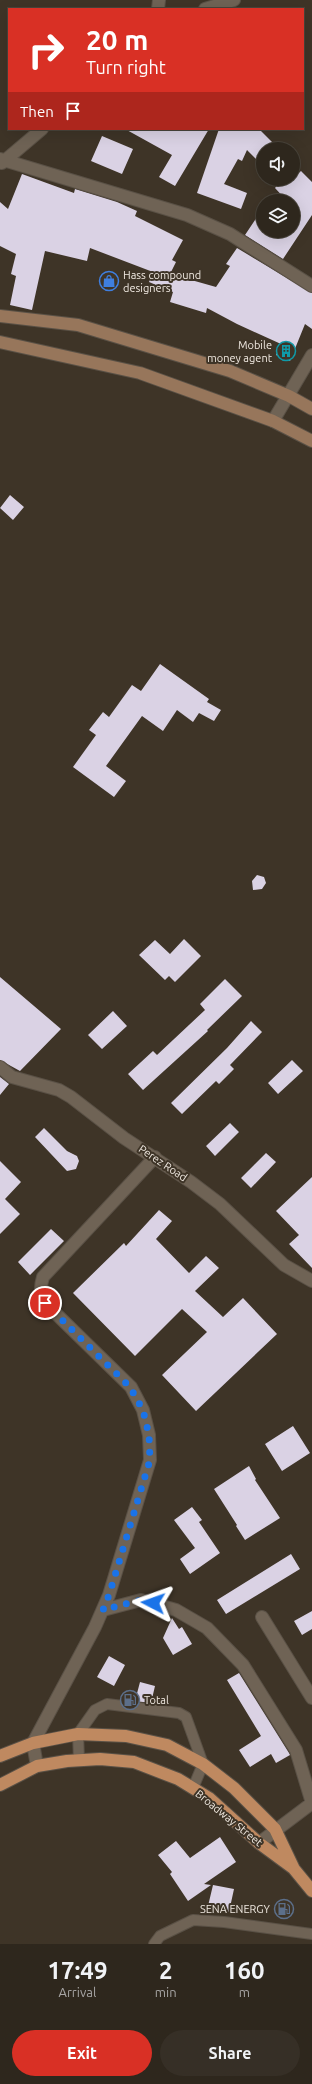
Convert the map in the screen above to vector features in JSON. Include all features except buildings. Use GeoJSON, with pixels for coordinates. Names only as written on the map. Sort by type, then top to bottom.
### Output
{"type":"FeatureCollection","features":[{"type":"Feature","properties":{"kind":"main road","name":"Broadway Street"},"geometry":{"type":"LineString","coordinates":[[0,1756],[33,1743],[78,1734],[126,1736],[167,1746],[203,1764],[234,1788],[275,1829],[294,1869],[312,1891]]}},
{"type":"Feature","properties":{"kind":"main road","name":"Broadway Street"},"geometry":{"type":"LineString","coordinates":[[0,1785],[37,1766],[79,1760],[100,1759],[134,1762],[178,1779],[209,1798],[259,1843],[294,1869]]}},
{"type":"Feature","properties":{"kind":"street"},"geometry":{"type":"LineString","coordinates":[[208,8],[234,0]]}},
{"type":"Feature","properties":{"kind":"street"},"geometry":{"type":"LineString","coordinates":[[2,161],[41,130]]}},
{"type":"Feature","properties":{"kind":"street"},"geometry":{"type":"LineString","coordinates":[[2,161],[187,215],[230,234],[312,286]]}},
{"type":"Feature","properties":{"kind":"street"},"geometry":{"type":"LineString","coordinates":[[0,316],[78,325],[230,371],[289,396],[312,409]]}},
{"type":"Feature","properties":{"kind":"street"},"geometry":{"type":"LineString","coordinates":[[0,342],[140,373],[273,420],[312,441]]}},
{"type":"Feature","properties":{"kind":"street"},"geometry":{"type":"LineString","coordinates":[[273,420],[289,396],[312,354]]}},
{"type":"Feature","properties":{"kind":"street","name":"Perez Road"},"geometry":{"type":"LineString","coordinates":[[0,1067],[12,1077],[59,1090],[72,1097],[124,1138],[155,1157],[220,1204],[284,1265],[312,1281]]}},
{"type":"Feature","properties":{"kind":"street"},"geometry":{"type":"LineString","coordinates":[[37,1766],[33,1743],[103,1610],[109,1595],[150,1460],[149,1435],[143,1410],[130,1387],[45,1303],[40,1294],[41,1284],[43,1277],[155,1157]]}},
{"type":"Feature","properties":{"kind":"street"},"geometry":{"type":"LineString","coordinates":[[103,1610],[141,1600],[176,1610],[206,1628],[243,1665],[296,1750],[312,1803],[275,1829],[259,1843]]}},
{"type":"Feature","properties":{"kind":"street"},"geometry":{"type":"LineString","coordinates":[[262,1617],[312,1698]]}},
{"type":"Feature","properties":{"kind":"lane"},"geometry":{"type":"LineString","coordinates":[[79,1760],[78,1734],[95,1710],[107,1704],[180,1713],[186,1717],[203,1764],[193,1788]]}},
{"type":"Feature","properties":{"kind":"lane"},"geometry":{"type":"LineString","coordinates":[[154,1944],[160,1936],[193,1920],[224,1922],[312,1934]]}},
{"type":"Feature","properties":{"kind":"place","name":"Hass compound designers"},"geometry":{"type":"Point","coordinates":[109,281]}},
{"type":"Feature","properties":{"kind":"place","name":"Mobile money agent"},"geometry":{"type":"Point","coordinates":[286,351]}},
{"type":"Feature","properties":{"kind":"place","name":"Total"},"geometry":{"type":"Point","coordinates":[130,1700]}},
{"type":"Feature","properties":{"kind":"place","name":"SENA ENERGY"},"geometry":{"type":"Point","coordinates":[284,1909]}},
{"type":"Feature","properties":{"kind":"route"},"geometry":{"type":"LineString","coordinates":[[45,1303],[130,1387],[143,1410],[149,1435],[150,1460],[109,1595],[103,1610],[141,1600],[153,1603]]}}]}
